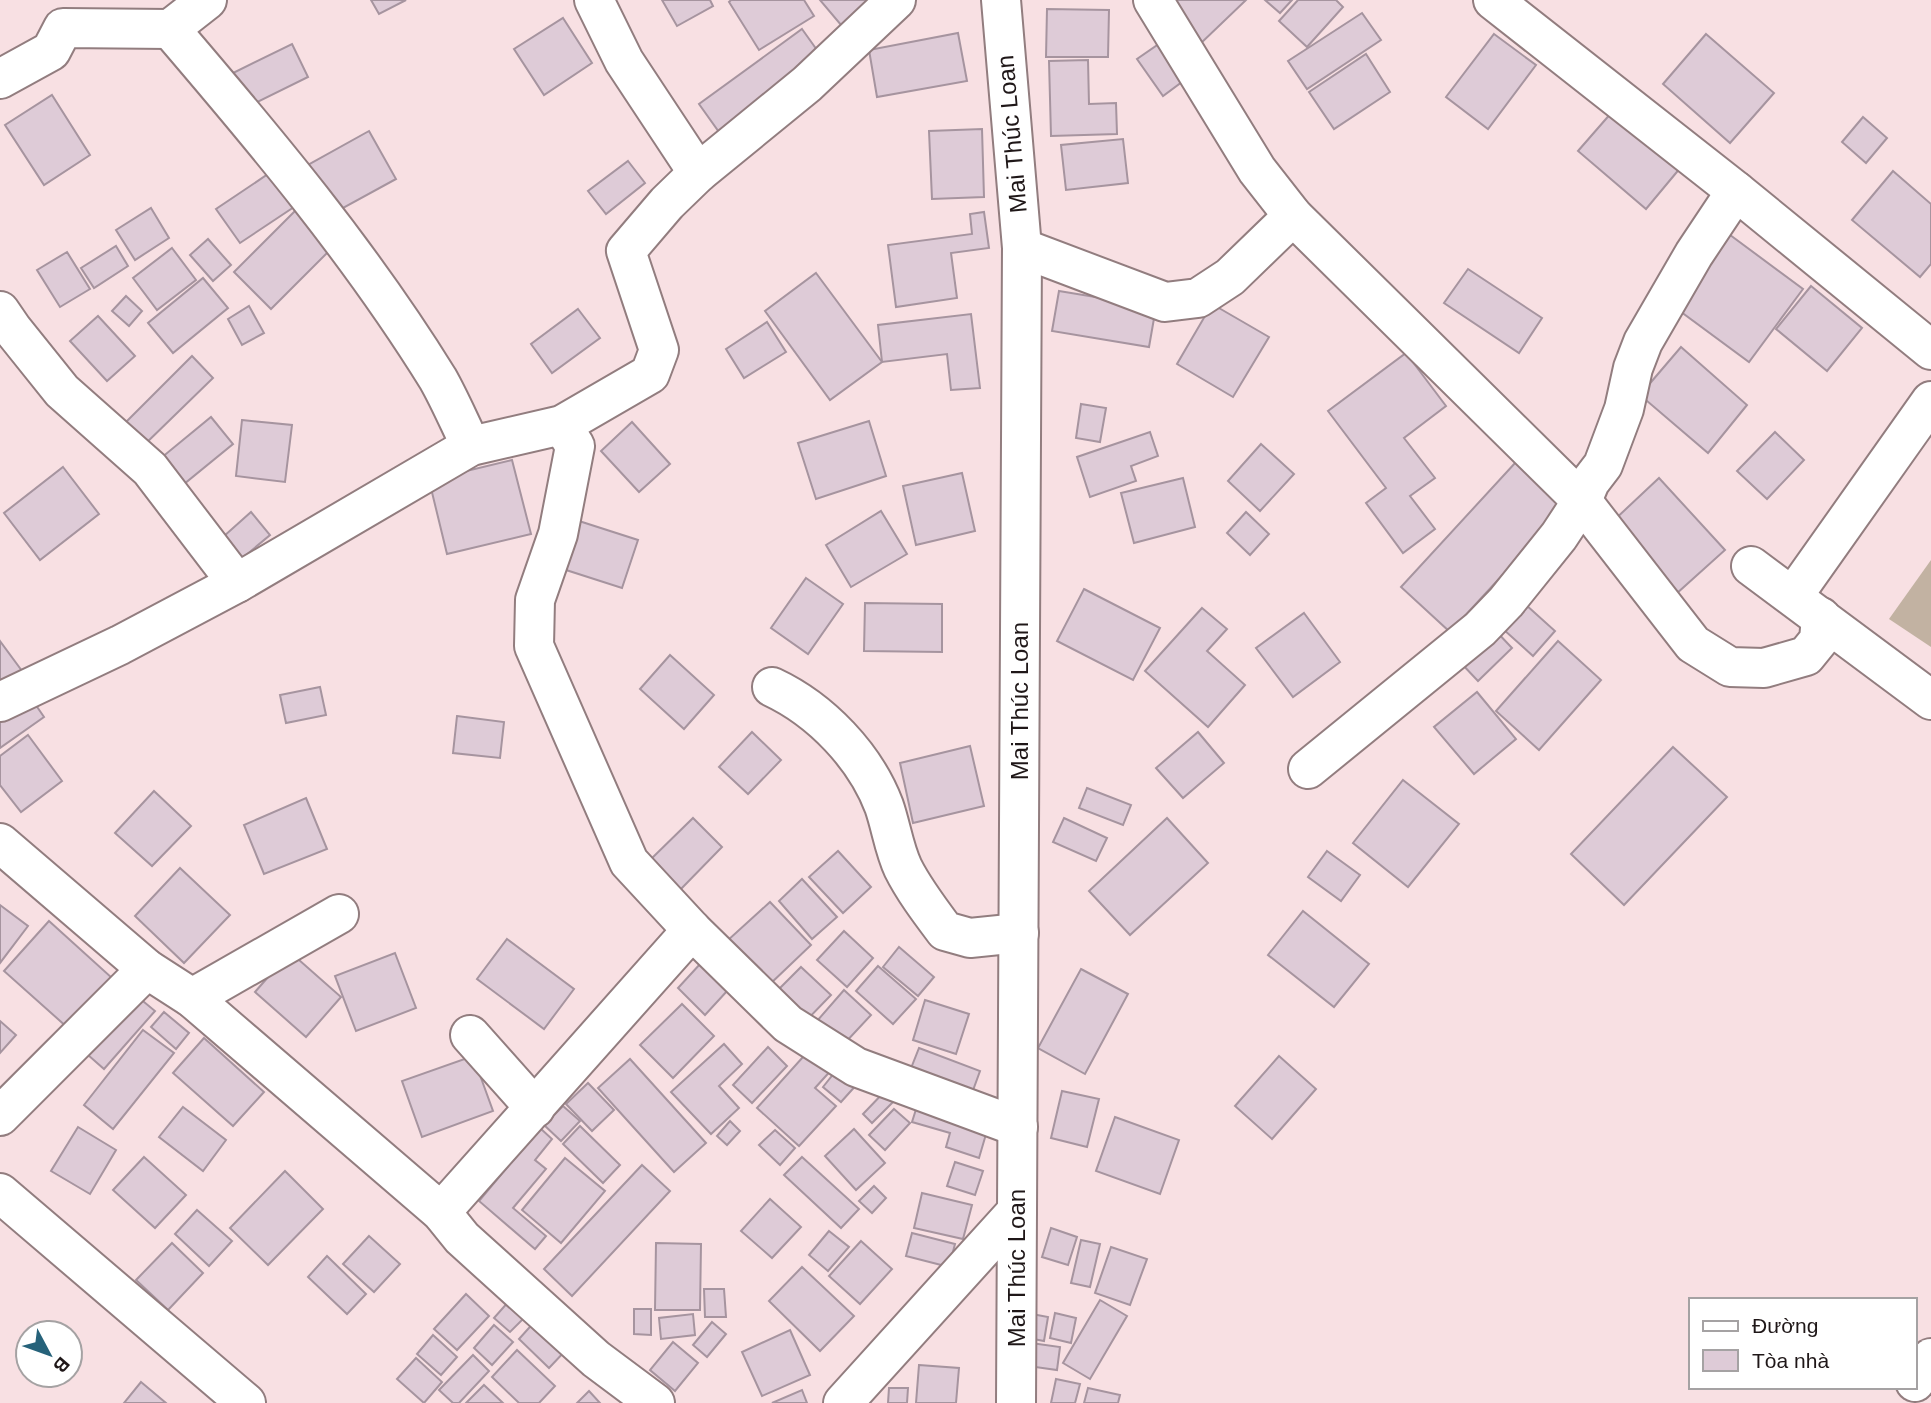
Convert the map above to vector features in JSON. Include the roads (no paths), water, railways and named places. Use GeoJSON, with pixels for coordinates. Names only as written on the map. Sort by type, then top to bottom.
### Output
{"type":"FeatureCollection","features":[{"type":"Feature","properties":{"kind":"street"},"geometry":{"type":"LineString","coordinates":[[170,29],[207,0]]}},
{"type":"Feature","properties":{"kind":"street"},"geometry":{"type":"LineString","coordinates":[[594,0],[624,61],[698,173]]}},
{"type":"Feature","properties":{"kind":"street"},"geometry":{"type":"LineString","coordinates":[[0,702],[120,645],[237,583],[471,446],[562,425],[650,374],[659,350],[626,251],[667,203],[698,173],[807,84],[896,0]]}},
{"type":"Feature","properties":{"kind":"street","name":"Mai Thúc Loan"},"geometry":{"type":"LineString","coordinates":[[1001,0],[1021,248],[1016,1403]]}},
{"type":"Feature","properties":{"kind":"street"},"geometry":{"type":"LineString","coordinates":[[1153,0],[1257,170],[1293,216],[1582,501],[1693,645],[1730,667],[1764,668],[1806,656],[1819,640],[1807,607]]}},
{"type":"Feature","properties":{"kind":"street"},"geometry":{"type":"LineString","coordinates":[[1493,0],[1736,191],[1931,350]]}},
{"type":"Feature","properties":{"kind":"street"},"geometry":{"type":"LineString","coordinates":[[0,79],[51,51],[57,14],[170,29],[267,141],[354,253],[439,382],[471,446]]}},
{"type":"Feature","properties":{"kind":"street"},"geometry":{"type":"LineString","coordinates":[[1308,769],[1480,628],[1506,602],[1559,536],[1582,501],[1613,440],[1643,342],[1694,254],[1736,191]]}},
{"type":"Feature","properties":{"kind":"street"},"geometry":{"type":"LineString","coordinates":[[1021,248],[1165,302],[1198,298],[1230,277],[1293,216]]}},
{"type":"Feature","properties":{"kind":"street"},"geometry":{"type":"LineString","coordinates":[[0,310],[62,391],[149,469],[237,583]]}},
{"type":"Feature","properties":{"kind":"street"},"geometry":{"type":"LineString","coordinates":[[1807,607],[1931,401]]}},
{"type":"Feature","properties":{"kind":"street"},"geometry":{"type":"LineString","coordinates":[[562,425],[575,446],[558,534],[535,600],[534,646],[629,862],[692,930],[788,1024],[856,1067],[1018,1127]]}},
{"type":"Feature","properties":{"kind":"street"},"geometry":{"type":"LineString","coordinates":[[1751,566],[1931,700]]}},
{"type":"Feature","properties":{"kind":"street"},"geometry":{"type":"LineString","coordinates":[[772,687],[808,708],[855,753],[883,804],[902,867],[944,931],[970,938],[1019,933]]}},
{"type":"Feature","properties":{"kind":"street"},"geometry":{"type":"LineString","coordinates":[[0,844],[147,969],[192,998],[441,1212],[462,1238],[596,1359],[655,1403]]}},
{"type":"Feature","properties":{"kind":"street"},"geometry":{"type":"LineString","coordinates":[[192,998],[339,914]]}},
{"type":"Feature","properties":{"kind":"street"},"geometry":{"type":"LineString","coordinates":[[441,1212],[692,930]]}},
{"type":"Feature","properties":{"kind":"street"},"geometry":{"type":"LineString","coordinates":[[0,1116],[147,969]]}},
{"type":"Feature","properties":{"kind":"street"},"geometry":{"type":"LineString","coordinates":[[470,1035],[535,1108]]}},
{"type":"Feature","properties":{"kind":"street"},"geometry":{"type":"LineString","coordinates":[[0,1193],[246,1403]]}},
{"type":"Feature","properties":{"kind":"street"},"geometry":{"type":"LineString","coordinates":[[843,1403],[1017,1210]]}},
{"type":"Feature","properties":{"kind":"street"},"geometry":{"type":"LineString","coordinates":[[1917,1379],[1931,1358]]}}]}
